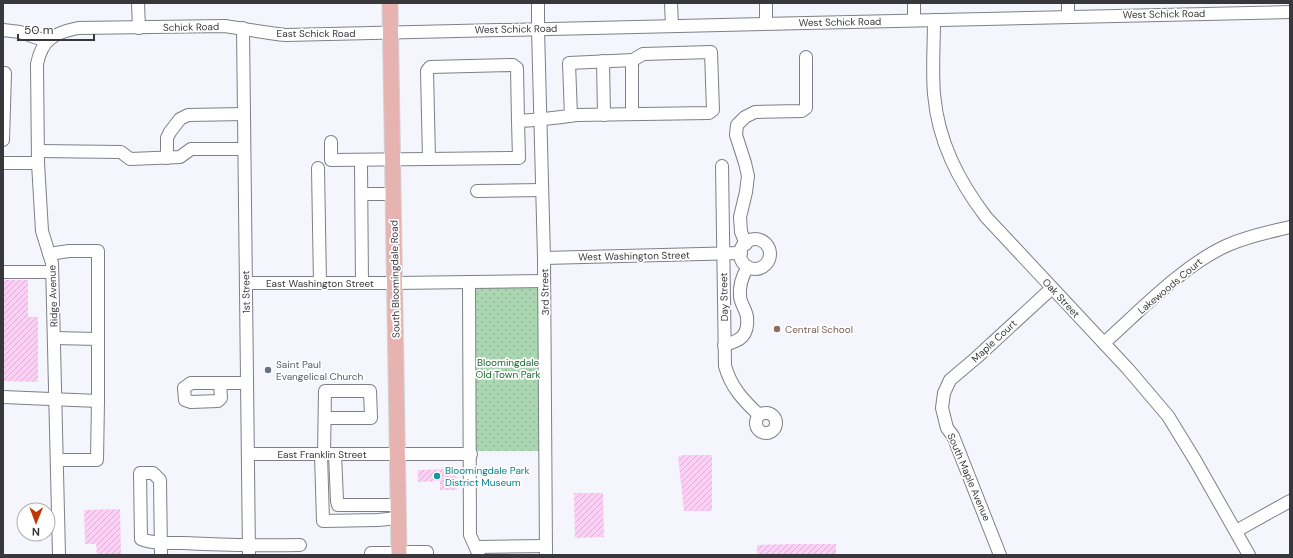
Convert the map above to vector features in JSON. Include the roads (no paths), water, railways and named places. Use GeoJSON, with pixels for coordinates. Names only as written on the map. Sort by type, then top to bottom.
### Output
{"type":"FeatureCollection","features":[{"type":"Feature","properties":{"kind":"main road","name":"South Bloomingdale Road"},"geometry":{"type":"LineString","coordinates":[[390,3],[399,553]]}},
{"type":"Feature","properties":{"kind":"street"},"geometry":{"type":"LineString","coordinates":[[138,3],[139,28]]}},
{"type":"Feature","properties":{"kind":"street","name":"3rd Street"},"geometry":{"type":"LineString","coordinates":[[538,3],[544,258],[546,550]]}},
{"type":"Feature","properties":{"kind":"street"},"geometry":{"type":"LineString","coordinates":[[671,3],[672,26]]}},
{"type":"Feature","properties":{"kind":"street"},"geometry":{"type":"LineString","coordinates":[[766,3],[766,23]]}},
{"type":"Feature","properties":{"kind":"street"},"geometry":{"type":"LineString","coordinates":[[914,3],[914,20]]}},
{"type":"Feature","properties":{"kind":"street"},"geometry":{"type":"LineString","coordinates":[[1068,3],[1068,17]]}},
{"type":"Feature","properties":{"kind":"street","name":"West Schick Road"},"geometry":{"type":"LineString","coordinates":[[390,32],[1068,17],[1219,8],[1290,12]]}},
{"type":"Feature","properties":{"kind":"street","name":"Oak Street"},"geometry":{"type":"LineString","coordinates":[[934,20],[934,93],[944,142],[954,168],[970,195],[986,216],[1104,343],[1168,416],[1249,555]]}},
{"type":"Feature","properties":{"kind":"street","name":"Schick Road"},"geometry":{"type":"LineString","coordinates":[[46,41],[65,30],[78,28],[206,26],[243,28]]}},
{"type":"Feature","properties":{"kind":"street","name":"East Schick Road"},"geometry":{"type":"LineString","coordinates":[[243,28],[263,33],[286,35],[390,32]]}},
{"type":"Feature","properties":{"kind":"street","name":"1st Street"},"geometry":{"type":"LineString","coordinates":[[243,28],[249,551]]}},
{"type":"Feature","properties":{"kind":"street"},"geometry":{"type":"LineString","coordinates":[[3,30],[20,32],[46,41]]}},
{"type":"Feature","properties":{"kind":"street","name":"Ridge Avenue"},"geometry":{"type":"LineString","coordinates":[[46,41],[39,54],[37,64],[38,157],[42,231],[52,263],[59,555]]}},
{"type":"Feature","properties":{"kind":"street"},"geometry":{"type":"LineString","coordinates":[[518,120],[540,120],[571,116],[709,113],[713,110],[711,52],[643,54],[632,60],[569,62],[571,116]]}},
{"type":"Feature","properties":{"kind":"street"},"geometry":{"type":"LineString","coordinates":[[743,248],[752,240],[761,241],[765,243],[770,251],[769,260],[762,267],[757,269],[748,267],[742,259],[743,248],[740,217],[748,176],[736,135],[737,125],[745,117],[756,112],[802,111],[806,108],[806,57]]}},
{"type":"Feature","properties":{"kind":"street"},"geometry":{"type":"LineString","coordinates":[[632,60],[632,114]]}},
{"type":"Feature","properties":{"kind":"street"},"geometry":{"type":"LineString","coordinates":[[603,61],[604,115]]}},
{"type":"Feature","properties":{"kind":"street"},"geometry":{"type":"LineString","coordinates":[[331,142],[331,160],[393,160],[519,158],[517,68],[513,65],[430,67],[427,71],[429,159]]}},
{"type":"Feature","properties":{"kind":"street"},"geometry":{"type":"LineString","coordinates":[[3,140],[5,73]]}},
{"type":"Feature","properties":{"kind":"street"},"geometry":{"type":"LineString","coordinates":[[166,158],[167,138],[180,119],[188,115],[244,114]]}},
{"type":"Feature","properties":{"kind":"street"},"geometry":{"type":"LineString","coordinates":[[3,163],[38,157],[121,152],[130,159],[166,158],[180,157],[192,149],[244,149]]}},
{"type":"Feature","properties":{"kind":"street"},"geometry":{"type":"LineString","coordinates":[[361,165],[362,283]]}},
{"type":"Feature","properties":{"kind":"street","name":"Day Street"},"geometry":{"type":"LineString","coordinates":[[722,166],[725,366],[728,378],[733,387],[759,415]]}},
{"type":"Feature","properties":{"kind":"street"},"geometry":{"type":"LineString","coordinates":[[318,168],[320,283]]}},
{"type":"Feature","properties":{"kind":"street"},"geometry":{"type":"LineString","coordinates":[[477,191],[542,190]]}},
{"type":"Feature","properties":{"kind":"street"},"geometry":{"type":"LineString","coordinates":[[362,194],[394,194]]}},
{"type":"Feature","properties":{"kind":"street","name":"Lakewoods Court"},"geometry":{"type":"LineString","coordinates":[[1104,343],[1176,279],[1212,252],[1254,235],[1290,227]]}},
{"type":"Feature","properties":{"kind":"street","name":"West Washington Street"},"geometry":{"type":"LineString","coordinates":[[544,258],[724,253],[743,248]]}},
{"type":"Feature","properties":{"kind":"street"},"geometry":{"type":"LineString","coordinates":[[49,254],[68,251],[98,251],[97,460],[57,460]]}},
{"type":"Feature","properties":{"kind":"street"},"geometry":{"type":"LineString","coordinates":[[724,345],[737,341],[744,335],[747,317],[740,297],[740,284],[742,275],[748,267]]}},
{"type":"Feature","properties":{"kind":"street"},"geometry":{"type":"LineString","coordinates":[[3,272],[52,272]]}},
{"type":"Feature","properties":{"kind":"street"},"geometry":{"type":"LineString","coordinates":[[395,283],[544,281]]}},
{"type":"Feature","properties":{"kind":"street"},"geometry":{"type":"LineString","coordinates":[[470,282],[470,535],[477,551],[546,550]]}},
{"type":"Feature","properties":{"kind":"street","name":"East Washington Street"},"geometry":{"type":"LineString","coordinates":[[246,283],[395,283]]}},
{"type":"Feature","properties":{"kind":"street","name":"Maple Court"},"geometry":{"type":"LineString","coordinates":[[943,399],[950,380],[1052,288]]}},
{"type":"Feature","properties":{"kind":"street"},"geometry":{"type":"LineString","coordinates":[[54,338],[98,339]]}},
{"type":"Feature","properties":{"kind":"street"},"geometry":{"type":"LineString","coordinates":[[220,384],[247,383]]}},
{"type":"Feature","properties":{"kind":"street"},"geometry":{"type":"LineString","coordinates":[[3,397],[98,401]]}},
{"type":"Feature","properties":{"kind":"street","name":"South Maple Avenue"},"geometry":{"type":"LineString","coordinates":[[943,399],[942,408],[946,423],[953,436],[1000,555]]}},
{"type":"Feature","properties":{"kind":"street"},"geometry":{"type":"LineString","coordinates":[[324,418],[326,454],[323,521],[378,520],[398,512]]}},
{"type":"Feature","properties":{"kind":"street","name":"East Franklin Street"},"geometry":{"type":"LineString","coordinates":[[248,454],[471,454]]}},
{"type":"Feature","properties":{"kind":"street"},"geometry":{"type":"LineString","coordinates":[[326,454],[338,505],[398,512]]}},
{"type":"Feature","properties":{"kind":"street"},"geometry":{"type":"LineString","coordinates":[[162,555],[162,542],[160,480],[153,473],[140,473],[141,539],[147,542],[162,542],[195,550],[249,551],[300,545]]}},
{"type":"Feature","properties":{"kind":"street"},"geometry":{"type":"LineString","coordinates":[[1236,531],[1290,501]]}},
{"type":"Feature","properties":{"kind":"street"},"geometry":{"type":"LineString","coordinates":[[371,555],[371,553],[427,552],[427,555]]}},
{"type":"Feature","properties":{"kind":"place","name":"Central School"},"geometry":{"type":"Point","coordinates":[777,329]}},
{"type":"Feature","properties":{"kind":"place","name":"Saint Paul Evangelical Church"},"geometry":{"type":"Point","coordinates":[268,370]}},
{"type":"Feature","properties":{"kind":"place","name":"Bloomingdale Park District Museum"},"geometry":{"type":"Point","coordinates":[437,476]}},
{"type":"Feature","properties":{"kind":"park label","name":"Bloomingdale Old Town Park"},"geometry":{"type":"Point","coordinates":[508,368]}}]}
